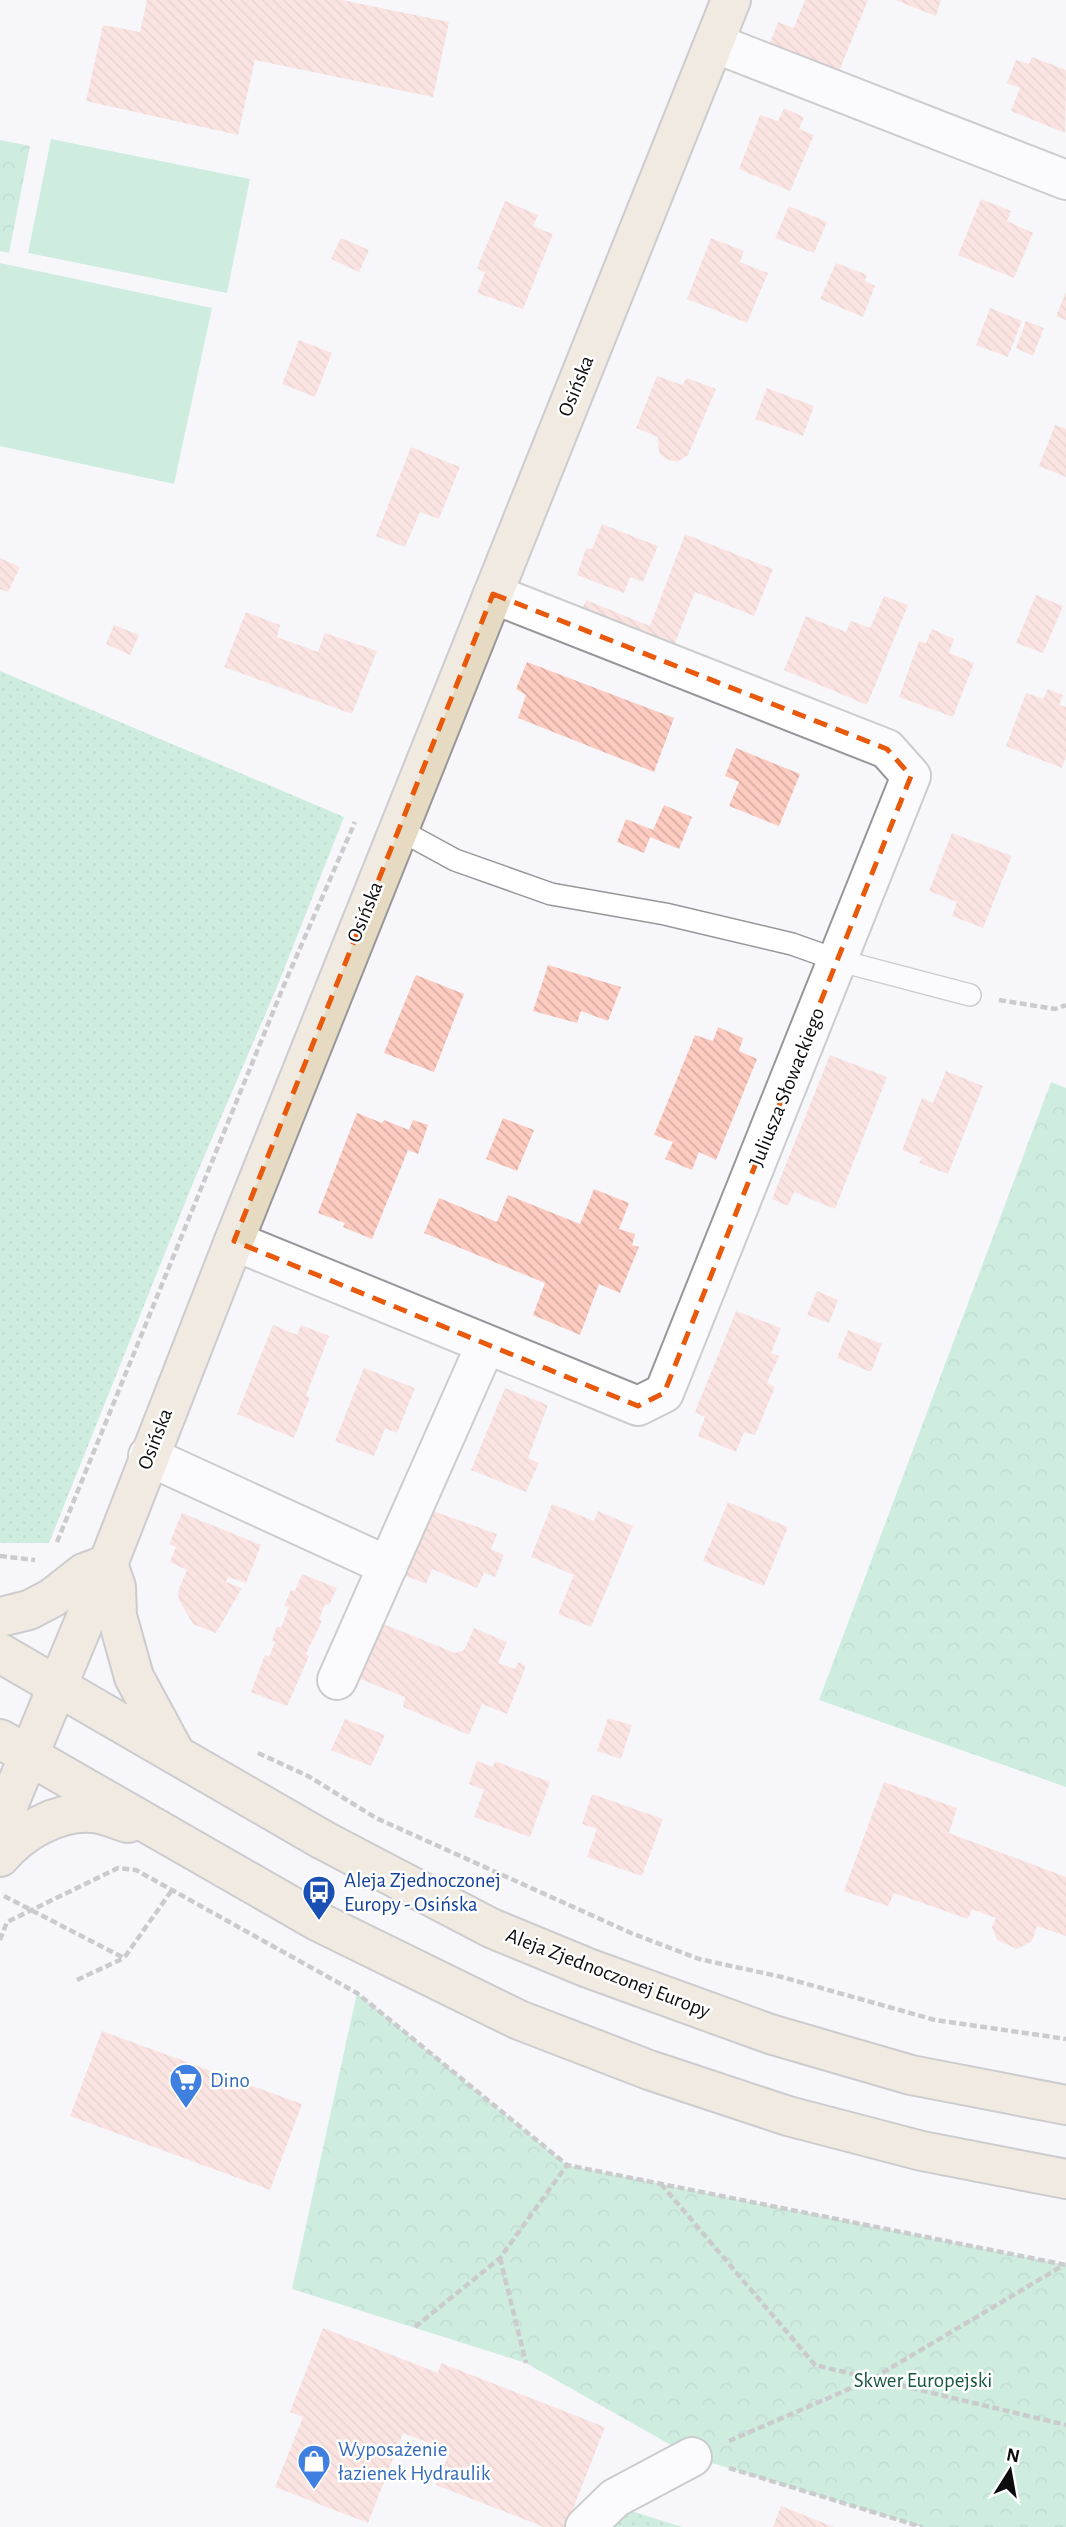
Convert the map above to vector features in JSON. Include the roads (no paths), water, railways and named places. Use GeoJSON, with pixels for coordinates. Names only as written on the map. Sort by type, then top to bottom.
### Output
{"type":"FeatureCollection","features":[{"type":"Feature","properties":{"kind":"street","name":"Osińska"},"geometry":{"type":"LineString","coordinates":[[0,1825],[14,1747],[58,1687],[398,829],[731,0]]}},
{"type":"Feature","properties":{"kind":"street"},"geometry":{"type":"LineString","coordinates":[[714,43],[1066,180]]}},
{"type":"Feature","properties":{"kind":"street","name":"Juliusza Słowackiego"},"geometry":{"type":"LineString","coordinates":[[234,1241],[638,1406],[664,1392],[911,776],[887,749],[492,594]]}},
{"type":"Feature","properties":{"kind":"street"},"geometry":{"type":"LineString","coordinates":[[337,1679],[486,1344]]}},
{"type":"Feature","properties":{"kind":"street"},"geometry":{"type":"LineString","coordinates":[[148,1456],[388,1566]]}},
{"type":"Feature","properties":{"kind":"street"},"geometry":{"type":"LineString","coordinates":[[0,1617],[29,1610],[51,1598],[84,1573],[108,1563],[116,1587],[117,1616],[134,1677],[176,1755]]}},
{"type":"Feature","properties":{"kind":"street","name":"Aleja Zjednoczonej Europy"},"geometry":{"type":"LineString","coordinates":[[0,1653],[323,1840],[491,1928],[588,1968],[770,2034],[911,2075],[1066,2105]]}},
{"type":"Feature","properties":{"kind":"street"},"geometry":{"type":"LineString","coordinates":[[14,1747],[318,1922],[519,2020],[649,2070],[788,2116],[922,2151],[1066,2179]]}},
{"type":"Feature","properties":{"kind":"street"},"geometry":{"type":"LineString","coordinates":[[0,1857],[11,1844],[54,1818],[91,1813],[157,1831]]}},
{"type":"Feature","properties":{"kind":"street"},"geometry":{"type":"LineString","coordinates":[[585,2527],[615,2498],[692,2457]]}},
{"type":"Feature","properties":{"kind":"lane"},"geometry":{"type":"LineString","coordinates":[[398,829],[455,860],[551,894],[665,914],[792,944],[837,960],[971,995]]}},
{"type":"Feature","properties":{"kind":"place","name":"Aleja Zjednoczonej Europy - Osińska"},"geometry":{"type":"Point","coordinates":[319,1922]}},
{"type":"Feature","properties":{"kind":"place","name":"Dino"},"geometry":{"type":"Point","coordinates":[186,2110]}},
{"type":"Feature","properties":{"kind":"place","name":"Wyposażenie łazienek Hydraulik"},"geometry":{"type":"Point","coordinates":[314,2491]}},
{"type":"Feature","properties":{"kind":"park label","name":"Skwer Europejski"},"geometry":{"type":"Point","coordinates":[923,2380]}}]}
